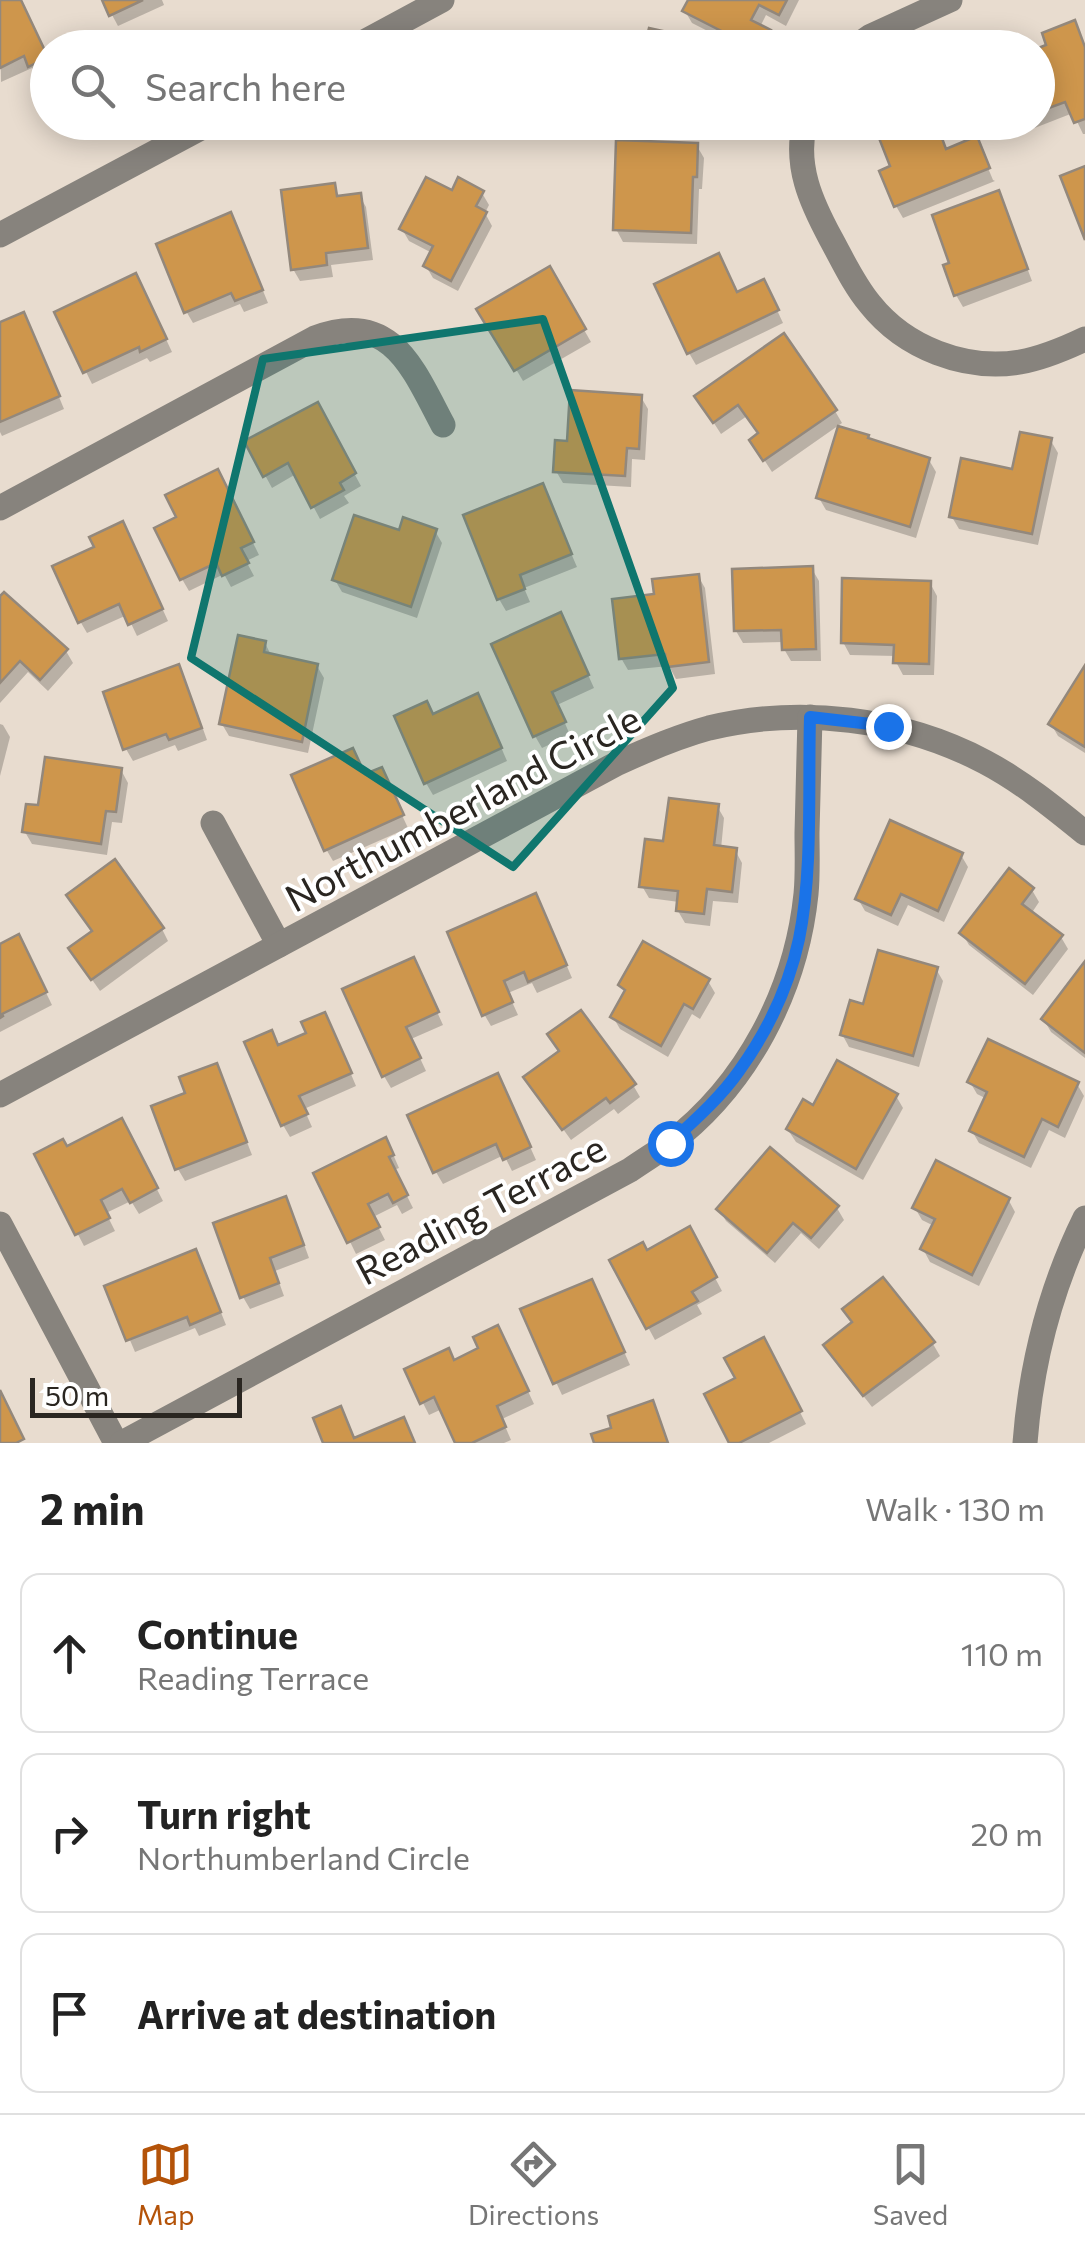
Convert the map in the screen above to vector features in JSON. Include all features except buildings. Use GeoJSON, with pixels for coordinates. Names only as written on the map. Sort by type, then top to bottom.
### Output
{"type":"FeatureCollection","features":[{"type":"Feature","properties":{"kind":"street"},"geometry":{"type":"LineString","coordinates":[[386,30],[442,0]]}},
{"type":"Feature","properties":{"kind":"street"},"geometry":{"type":"LineString","coordinates":[[884,30],[950,0]]}},
{"type":"Feature","properties":{"kind":"street"},"geometry":{"type":"LineString","coordinates":[[0,235],[178,140]]}},
{"type":"Feature","properties":{"kind":"street"},"geometry":{"type":"LineString","coordinates":[[803,140],[803,172],[817,213],[860,292],[904,336],[960,360],[1001,364],[1042,357],[1085,339]]}},
{"type":"Feature","properties":{"kind":"street"},"geometry":{"type":"LineString","coordinates":[[0,508],[334,331],[376,334],[395,346],[409,362],[444,425]]}},
{"type":"Feature","properties":{"kind":"street","name":"Northumberland Circle"},"geometry":{"type":"LineString","coordinates":[[0,1095],[616,764],[661,743],[710,728],[761,719],[810,717],[888,726],[938,741],[984,761],[1028,788],[1085,833]]}},
{"type":"Feature","properties":{"kind":"street","name":"Reading Terrace"},"geometry":{"type":"LineString","coordinates":[[119,1443],[630,1170],[670,1143],[706,1110],[738,1073],[764,1032],[784,988],[798,941],[806,892],[810,717]]}},
{"type":"Feature","properties":{"kind":"street"},"geometry":{"type":"LineString","coordinates":[[213,823],[279,945]]}},
{"type":"Feature","properties":{"kind":"street"},"geometry":{"type":"LineString","coordinates":[[1025,1443],[1034,1364],[1046,1318],[1085,1218]]}},
{"type":"Feature","properties":{"kind":"street"},"geometry":{"type":"LineString","coordinates":[[0,1224],[119,1443]]}},
{"type":"Feature","properties":{"kind":"highlighted area"},"geometry":{"type":"Polygon","coordinates":[[[543,319],[673,688],[513,867],[191,658],[263,359],[543,319]]]}},
{"type":"Feature","properties":{"kind":"route"},"geometry":{"type":"LineString","coordinates":[[670,1143],[738,1073],[764,1032],[784,988],[798,941],[806,892],[810,717],[888,726]]}}]}
